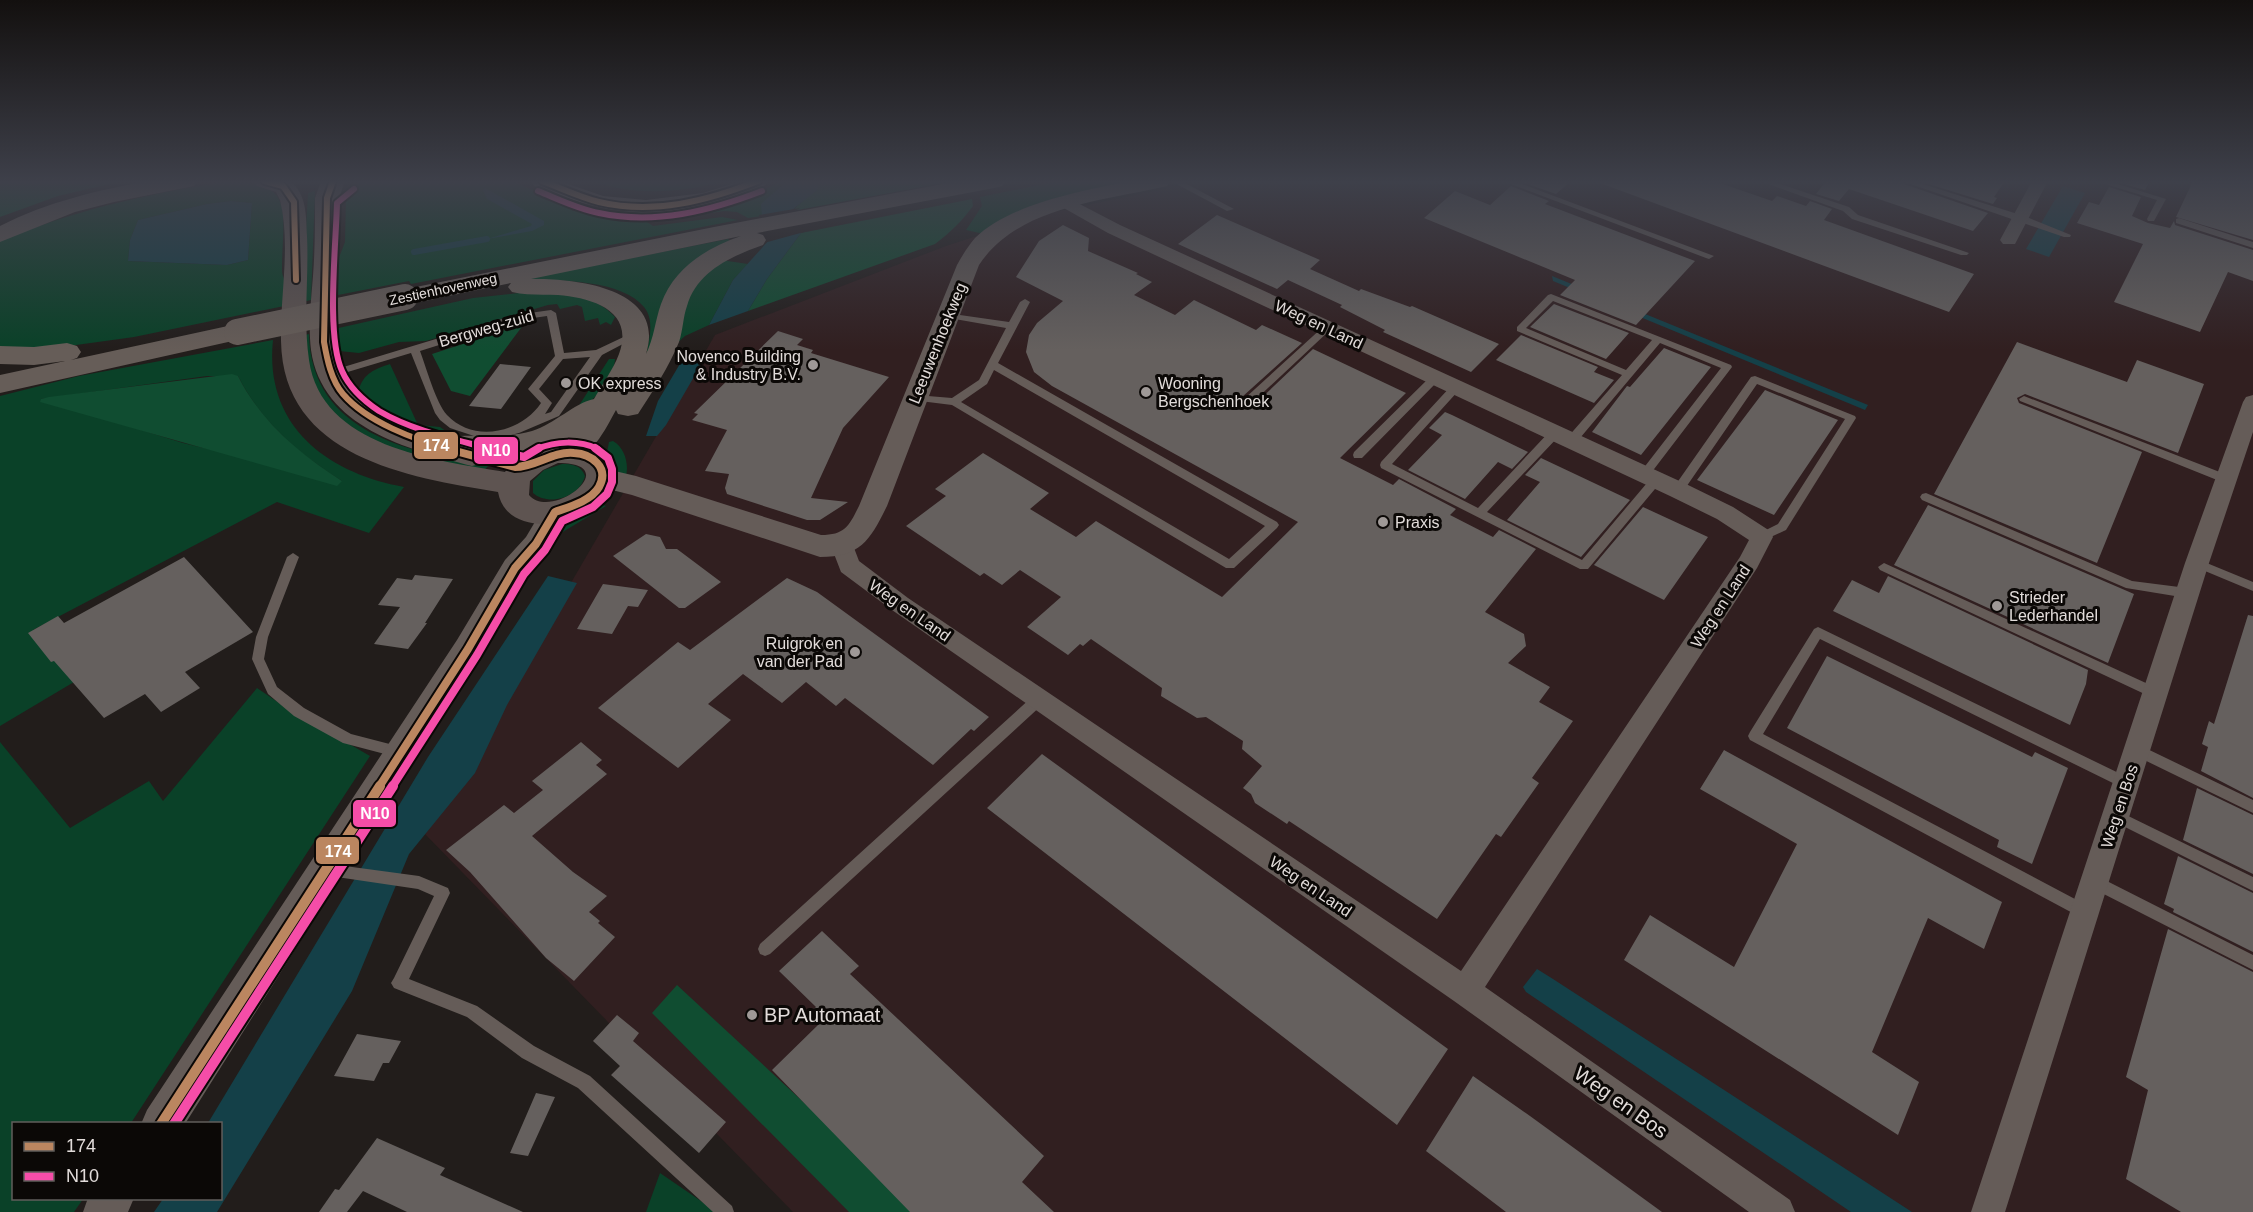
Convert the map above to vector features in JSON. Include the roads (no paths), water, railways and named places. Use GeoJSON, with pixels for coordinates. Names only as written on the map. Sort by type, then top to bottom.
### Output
{"type":"FeatureCollection","features":[{"type":"Feature","properties":{"kind":"main road"},"geometry":{"type":"LineString","coordinates":[[292,238],[297,272],[294,362],[301,387],[316,411],[341,433],[366,448],[399,461],[520,476]]}},
{"type":"Feature","properties":{"kind":"main road"},"geometry":{"type":"LineString","coordinates":[[329,238],[322,338],[331,374],[340,389],[378,422],[404,435],[495,462],[520,476]]}},
{"type":"Feature","properties":{"kind":"main road"},"geometry":{"type":"LineString","coordinates":[[588,471],[547,456],[520,476],[512,498],[516,504],[543,512],[574,507],[588,471],[664,346],[681,286],[718,243],[738,238]]}},
{"type":"Feature","properties":{"kind":"main road","name":"Zestienhovenweg"},"geometry":{"type":"LineString","coordinates":[[0,384],[176,344],[410,296],[718,243]]}},
{"type":"Feature","properties":{"kind":"main road"},"geometry":{"type":"LineString","coordinates":[[410,296],[455,296],[543,286],[582,291],[618,303],[633,323],[635,346],[626,370],[595,422],[588,471]]}},
{"type":"Feature","properties":{"kind":"main road"},"geometry":{"type":"LineString","coordinates":[[0,355],[34,356],[118,345],[176,344]]}},
{"type":"Feature","properties":{"kind":"main road"},"geometry":{"type":"LineString","coordinates":[[440,447],[490,448],[515,446],[535,441],[554,434],[583,417],[612,391]]}},
{"type":"Feature","properties":{"kind":"street","name":"Leeuwenhoekweg"},"geometry":{"type":"LineString","coordinates":[[843,546],[860,533],[873,506],[968,265],[984,242],[991,238]]}},
{"type":"Feature","properties":{"kind":"street","name":"Weg en Land"},"geometry":{"type":"LineString","coordinates":[[843,546],[849,566],[1038,700],[1465,991],[1749,562],[1762,537],[1725,513],[1678,490],[1132,238]]}},
{"type":"Feature","properties":{"kind":"street","name":"Weg en Bos"},"geometry":{"type":"LineString","coordinates":[[1988,1212],[2187,593],[2253,402]]}},
{"type":"Feature","properties":{"kind":"street"},"geometry":{"type":"LineString","coordinates":[[588,471],[820,546],[843,546]]}},
{"type":"Feature","properties":{"kind":"street"},"geometry":{"type":"LineString","coordinates":[[162,1122],[339,872],[401,753],[468,649],[515,568],[537,544],[543,512]]}},
{"type":"Feature","properties":{"kind":"street","name":"Weg en Bos"},"geometry":{"type":"LineString","coordinates":[[1465,991],[1778,1212]]}},
{"type":"Feature","properties":{"kind":"lane"},"geometry":{"type":"LineString","coordinates":[[1659,238],[1709,256]]}},
{"type":"Feature","properties":{"kind":"lane"},"geometry":{"type":"LineString","coordinates":[[1917,238],[1964,253]]}},
{"type":"Feature","properties":{"kind":"lane"},"geometry":{"type":"LineString","coordinates":[[2232,238],[2253,244]]}},
{"type":"Feature","properties":{"kind":"lane"},"geometry":{"type":"LineString","coordinates":[[1446,382],[1385,465],[1584,566],[1727,367],[1551,297],[1520,330],[1628,374]]}},
{"type":"Feature","properties":{"kind":"lane"},"geometry":{"type":"LineString","coordinates":[[954,402],[983,382],[1025,302]]}},
{"type":"Feature","properties":{"kind":"lane","name":"Bergweg-zuid"},"geometry":{"type":"LineString","coordinates":[[331,374],[518,317],[550,313],[560,356]]}},
{"type":"Feature","properties":{"kind":"lane"},"geometry":{"type":"LineString","coordinates":[[949,315],[1012,326]]}},
{"type":"Feature","properties":{"kind":"lane"},"geometry":{"type":"LineString","coordinates":[[1248,401],[1327,328]]}},
{"type":"Feature","properties":{"kind":"lane","name":"Bergweg-zuid"},"geometry":{"type":"LineString","coordinates":[[516,429],[535,419],[547,403],[533,389],[560,356],[598,353],[635,335]]}},
{"type":"Feature","properties":{"kind":"lane"},"geometry":{"type":"LineString","coordinates":[[1480,513],[1628,374],[1658,339]]}},
{"type":"Feature","properties":{"kind":"lane","name":"Bergweg-zuid"},"geometry":{"type":"LineString","coordinates":[[414,349],[443,417],[464,431],[492,435],[516,429],[555,414],[598,353]]}},
{"type":"Feature","properties":{"kind":"lane"},"geometry":{"type":"LineString","coordinates":[[916,398],[954,402],[1230,565],[1273,525],[993,365]]}},
{"type":"Feature","properties":{"kind":"lane","name":"Weg en Land"},"geometry":{"type":"LineString","coordinates":[[1678,490],[1755,380],[1851,418],[1782,526],[1762,537]]}},
{"type":"Feature","properties":{"kind":"lane"},"geometry":{"type":"LineString","coordinates":[[1358,455],[1446,382]]}},
{"type":"Feature","properties":{"kind":"lane"},"geometry":{"type":"LineString","coordinates":[[2025,399],[2226,479]]}},
{"type":"Feature","properties":{"kind":"lane"},"geometry":{"type":"LineString","coordinates":[[1926,497],[2130,585],[2187,593]]}},
{"type":"Feature","properties":{"kind":"lane"},"geometry":{"type":"LineString","coordinates":[[292,556],[262,637],[258,659],[272,690],[299,712],[348,739],[401,753]]}},
{"type":"Feature","properties":{"kind":"lane"},"geometry":{"type":"LineString","coordinates":[[2197,563],[2253,586]]}},
{"type":"Feature","properties":{"kind":"lane"},"geometry":{"type":"LineString","coordinates":[[1884,567],[2155,693]]}},
{"type":"Feature","properties":{"kind":"lane"},"geometry":{"type":"LineString","coordinates":[[2085,912],[1755,736],[1818,632],[2126,783]]}},
{"type":"Feature","properties":{"kind":"lane"},"geometry":{"type":"LineString","coordinates":[[765,949],[1038,700]]}},
{"type":"Feature","properties":{"kind":"lane"},"geometry":{"type":"LineString","coordinates":[[2137,750],[2253,807]]}},
{"type":"Feature","properties":{"kind":"lane"},"geometry":{"type":"LineString","coordinates":[[2116,816],[2253,884]]}},
{"type":"Feature","properties":{"kind":"lane"},"geometry":{"type":"LineString","coordinates":[[339,872],[419,883],[443,893],[399,983],[472,1011],[528,1052],[584,1082],[726,1212]]}},
{"type":"Feature","properties":{"kind":"lane"},"geometry":{"type":"LineString","coordinates":[[2095,882],[2253,963]]}},
{"type":"Feature","properties":{"kind":"water"},"geometry":{"type":"Polygon","coordinates":[[[131,238],[250,238],[248,260],[227,265],[128,261],[131,238]]]}},
{"type":"Feature","properties":{"kind":"water"},"geometry":{"type":"Polygon","coordinates":[[[798,238],[767,279],[748,311],[709,325],[733,280],[770,239],[798,238]]]}},
{"type":"Feature","properties":{"kind":"water"},"geometry":{"type":"Polygon","coordinates":[[[2033,238],[2060,238],[2049,257],[2026,249],[2033,238]]]}},
{"type":"Feature","properties":{"kind":"water"},"geometry":{"type":"Polygon","coordinates":[[[1552,276],[1868,405],[1865,410],[1553,281],[1552,276]]]}},
{"type":"Feature","properties":{"kind":"water"},"geometry":{"type":"Polygon","coordinates":[[[703,357],[702,363],[666,425],[657,436],[646,436],[658,401],[681,362],[703,357]]]}},
{"type":"Feature","properties":{"kind":"water"},"geometry":{"type":"Polygon","coordinates":[[[548,576],[577,583],[507,705],[475,773],[409,854],[352,991],[217,1212],[154,1212],[162,1200],[222,1200],[222,1122],[209,1122],[428,757],[548,576]]]}},
{"type":"Feature","properties":{"kind":"water"},"geometry":{"type":"Polygon","coordinates":[[[1537,969],[1912,1212],[1851,1212],[1526,992],[1523,987],[1537,969]]]}},
{"type":"Feature","properties":{"kind":"waterway"},"geometry":{"type":"LineString","coordinates":[[414,252],[487,239]]}},
{"type":"Feature","properties":{"kind":"place","name":"Novenco Building & Industry B.V."},"geometry":{"type":"Point","coordinates":[813,365]}},
{"type":"Feature","properties":{"kind":"place","name":"OK express"},"geometry":{"type":"Point","coordinates":[566,383]}},
{"type":"Feature","properties":{"kind":"place","name":"Wooning Bergschenhoek"},"geometry":{"type":"Point","coordinates":[1146,392]}},
{"type":"Feature","properties":{"kind":"place","name":"Praxis"},"geometry":{"type":"Point","coordinates":[1383,522]}},
{"type":"Feature","properties":{"kind":"place","name":"Strieder Lederhandel"},"geometry":{"type":"Point","coordinates":[1997,606]}},
{"type":"Feature","properties":{"kind":"place","name":"Ruigrok en van der Pad"},"geometry":{"type":"Point","coordinates":[855,652]}},
{"type":"Feature","properties":{"kind":"place","name":"BP Automaat"},"geometry":{"type":"Point","coordinates":[752,1015]}}]}
